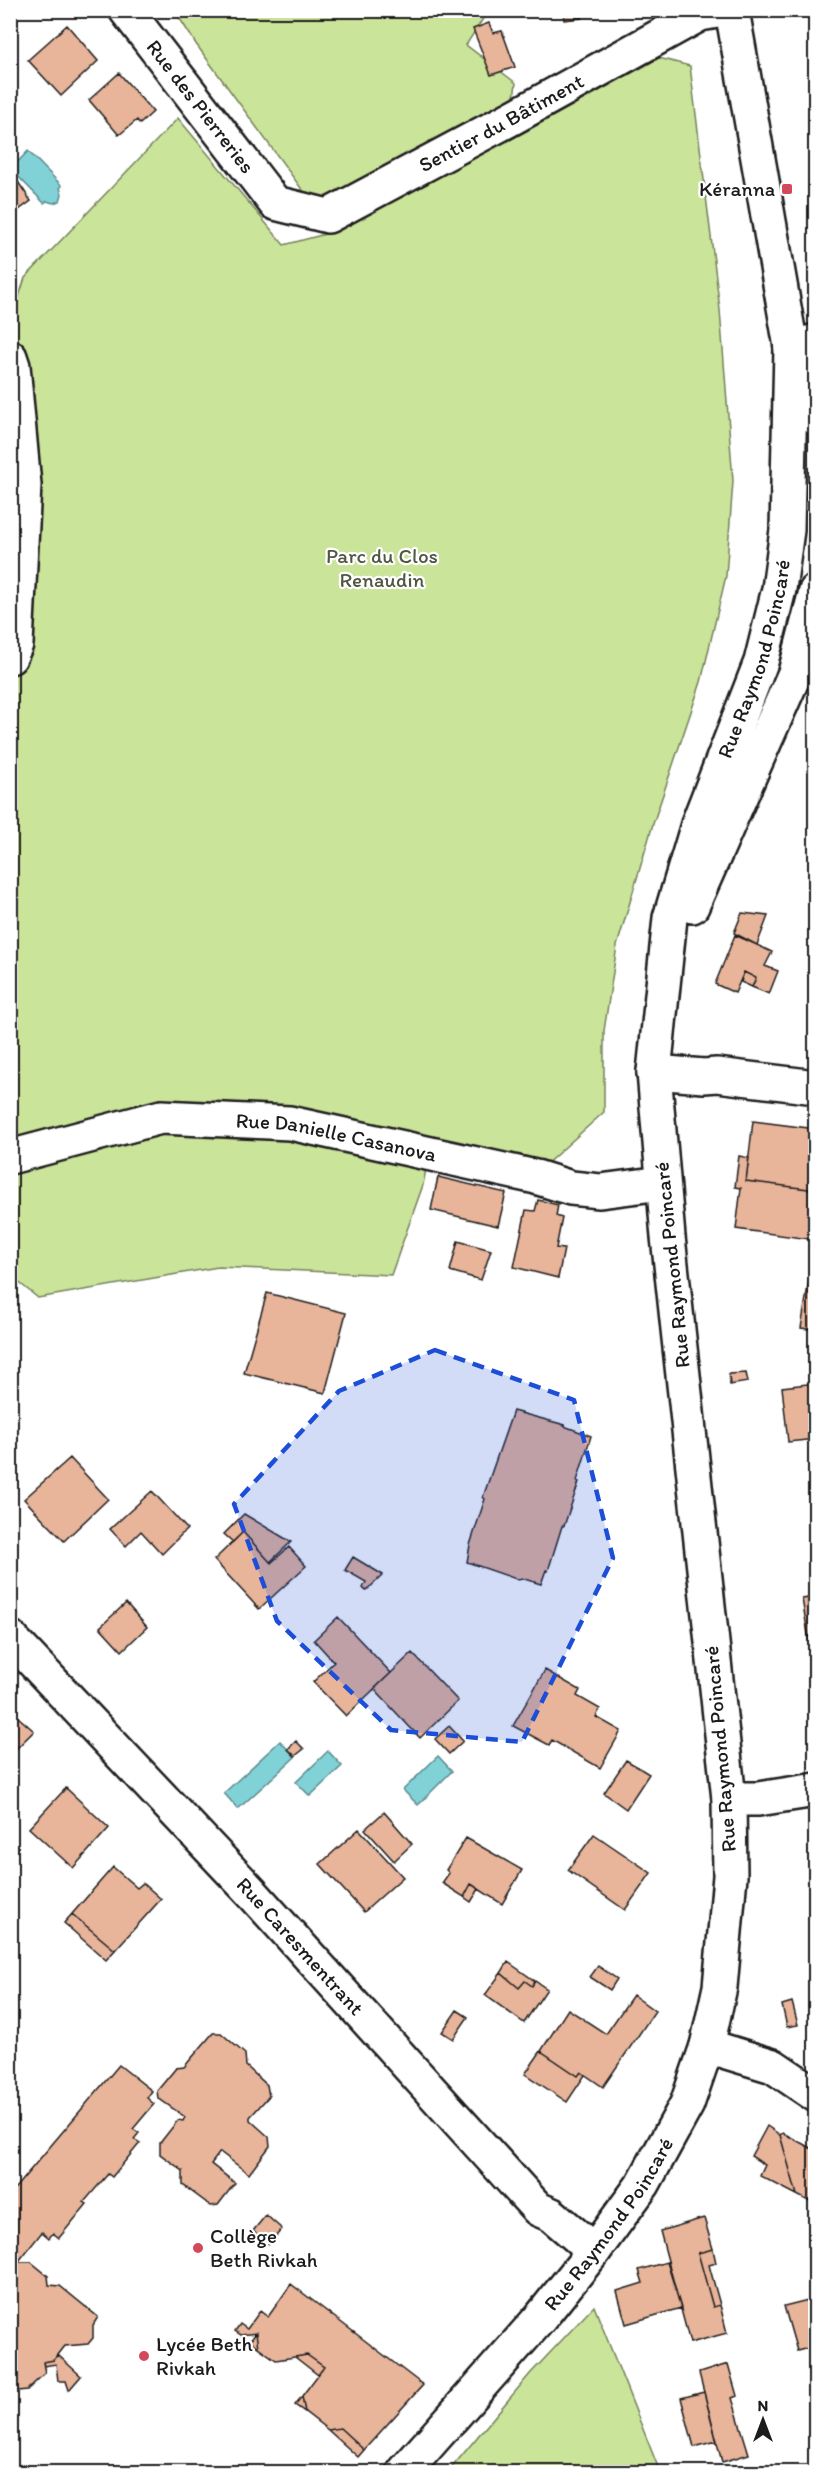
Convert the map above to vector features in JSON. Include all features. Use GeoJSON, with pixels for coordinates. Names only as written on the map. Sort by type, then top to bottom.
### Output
{"type":"FeatureCollection","features":[{"type":"Feature","properties":{"kind":"main road","name":"Rue des Pierreries"},"geometry":{"type":"LineString","coordinates":[[126,10],[275,203]]}},
{"type":"Feature","properties":{"kind":"main road","name":"Sentier du Bâtiment"},"geometry":{"type":"LineString","coordinates":[[275,203],[328,216],[700,14],[723,10]]}},
{"type":"Feature","properties":{"kind":"main road","name":"Rue Raymond Poincaré"},"geometry":{"type":"LineString","coordinates":[[732,10],[803,344],[816,418]]}},
{"type":"Feature","properties":{"kind":"main road","name":"Rue Raymond Poincaré"},"geometry":{"type":"LineString","coordinates":[[404,2472],[541,2318],[643,2184],[682,2114],[707,2046],[720,1987],[730,1876],[729,1799],[663,1183],[654,1072],[670,918],[699,821],[760,662],[779,589],[787,530],[803,344]]}},
{"type":"Feature","properties":{"kind":"main road"},"geometry":{"type":"LineString","coordinates":[[10,357],[13,366],[24,485],[16,644],[10,657]]}},
{"type":"Feature","properties":{"kind":"main road","name":"Rue Raymond Poincaré"},"geometry":{"type":"LineString","coordinates":[[667,962],[795,673],[816,591]]}},
{"type":"Feature","properties":{"kind":"main road"},"geometry":{"type":"LineString","coordinates":[[654,1072],[717,1075],[816,1087]]}},
{"type":"Feature","properties":{"kind":"main road","name":"Rue Danielle Casanova"},"geometry":{"type":"LineString","coordinates":[[10,1156],[161,1117],[290,1123],[536,1177],[571,1188],[588,1190],[663,1183]]}},
{"type":"Feature","properties":{"kind":"main road","name":"Rue Caresmentrant"},"geometry":{"type":"LineString","coordinates":[[10,1637],[252,1893],[538,2209],[552,2215],[594,2251]]}},
{"type":"Feature","properties":{"kind":"main road"},"geometry":{"type":"LineString","coordinates":[[729,1799],[758,1799],[816,1791]]}},
{"type":"Feature","properties":{"kind":"main road"},"geometry":{"type":"LineString","coordinates":[[707,2046],[773,2066],[816,2095]]}},
{"type":"Feature","properties":{"kind":"highlighted area"},"geometry":{"type":"Polygon","coordinates":[[[435,1350],[574,1400],[613,1558],[522,1742],[391,1730],[277,1621],[234,1504],[339,1391],[435,1350]]]}},
{"type":"Feature","properties":{"kind":"green space","name":"Parc du Clos Renaudin"},"geometry":{"type":"Polygon","coordinates":[[[175,11],[488,11],[466,45],[516,83],[508,141],[659,58],[690,66],[720,310],[733,481],[726,576],[701,682],[653,824],[617,946],[604,1031],[604,1112],[543,1167],[431,1142],[423,1185],[391,1275],[218,1267],[38,1298],[11,1276],[10,324],[25,278],[178,118],[284,245],[333,232],[196,44],[175,11]]]}},
{"type":"Feature","properties":{"kind":"green space"},"geometry":{"type":"Polygon","coordinates":[[[594,2306],[660,2472],[448,2472],[530,2374],[594,2306]]]}},
{"type":"Feature","properties":{"kind":"water"},"geometry":{"type":"Polygon","coordinates":[[[28,151],[62,186],[60,201],[44,203],[11,169],[28,151]]]}},
{"type":"Feature","properties":{"kind":"water"},"geometry":{"type":"Polygon","coordinates":[[[280,1741],[295,1757],[238,1809],[224,1793],[280,1741]]]}},
{"type":"Feature","properties":{"kind":"water"},"geometry":{"type":"Polygon","coordinates":[[[328,1751],[342,1766],[310,1796],[296,1782],[328,1751]]]}},
{"type":"Feature","properties":{"kind":"water"},"geometry":{"type":"Polygon","coordinates":[[[438,1756],[452,1771],[418,1805],[403,1790],[438,1756]]]}},
{"type":"Feature","properties":{"kind":"building"},"geometry":{"type":"Polygon","coordinates":[[[563,10],[583,10],[582,18],[564,20],[563,10]]]}},
{"type":"Feature","properties":{"kind":"building"},"geometry":{"type":"Polygon","coordinates":[[[489,23],[493,33],[502,31],[515,67],[491,75],[473,29],[489,23]]]}},
{"type":"Feature","properties":{"kind":"building"},"geometry":{"type":"Polygon","coordinates":[[[67,25],[98,61],[61,96],[28,60],[67,25]]]}},
{"type":"Feature","properties":{"kind":"building"},"geometry":{"type":"Polygon","coordinates":[[[119,73],[153,112],[140,124],[137,120],[119,135],[89,100],[119,73]]]}},
{"type":"Feature","properties":{"kind":"building"},"geometry":{"type":"Polygon","coordinates":[[[10,170],[31,201],[12,215],[10,213],[10,170]]]}},
{"type":"Feature","properties":{"kind":"building"},"geometry":{"type":"Polygon","coordinates":[[[742,913],[768,916],[757,945],[734,933],[742,913]]]}},
{"type":"Feature","properties":{"kind":"building"},"geometry":{"type":"Polygon","coordinates":[[[735,935],[772,952],[765,966],[778,971],[769,994],[752,987],[756,978],[744,972],[735,993],[715,984],[735,935]]]}},
{"type":"Feature","properties":{"kind":"building"},"geometry":{"type":"Polygon","coordinates":[[[744,972],[756,978],[752,987],[741,982],[744,972]]]}},
{"type":"Feature","properties":{"kind":"building"},"geometry":{"type":"Polygon","coordinates":[[[753,1121],[816,1129],[816,1190],[746,1181],[753,1121]]]}},
{"type":"Feature","properties":{"kind":"building"},"geometry":{"type":"Polygon","coordinates":[[[739,1156],[749,1158],[746,1181],[816,1190],[816,1240],[736,1229],[741,1188],[735,1187],[739,1156]]]}},
{"type":"Feature","properties":{"kind":"building"},"geometry":{"type":"Polygon","coordinates":[[[438,1177],[506,1193],[498,1226],[431,1210],[438,1177]]]}},
{"type":"Feature","properties":{"kind":"building"},"geometry":{"type":"Polygon","coordinates":[[[538,1200],[558,1205],[556,1216],[562,1218],[556,1248],[564,1249],[558,1278],[514,1267],[526,1210],[535,1211],[538,1200]]]}},
{"type":"Feature","properties":{"kind":"building"},"geometry":{"type":"Polygon","coordinates":[[[458,1241],[491,1250],[481,1280],[450,1271],[458,1241]]]}},
{"type":"Feature","properties":{"kind":"building"},"geometry":{"type":"Polygon","coordinates":[[[809,1280],[816,1281],[816,1330],[801,1328],[809,1280]]]}},
{"type":"Feature","properties":{"kind":"building"},"geometry":{"type":"Polygon","coordinates":[[[267,1293],[346,1313],[325,1393],[244,1373],[267,1293]]]}},
{"type":"Feature","properties":{"kind":"building"},"geometry":{"type":"Polygon","coordinates":[[[746,1373],[748,1382],[730,1385],[729,1374],[746,1373]]]}},
{"type":"Feature","properties":{"kind":"building"},"geometry":{"type":"Polygon","coordinates":[[[816,1383],[816,1439],[788,1442],[782,1387],[816,1383]]]}},
{"type":"Feature","properties":{"kind":"building"},"geometry":{"type":"Polygon","coordinates":[[[513,1411],[565,1425],[591,1436],[577,1481],[579,1482],[548,1571],[546,1570],[541,1584],[521,1578],[519,1580],[467,1562],[485,1499],[483,1497],[513,1411]]]}},
{"type":"Feature","properties":{"kind":"building"},"geometry":{"type":"Polygon","coordinates":[[[70,1458],[108,1499],[64,1541],[24,1499],[70,1458]]]}},
{"type":"Feature","properties":{"kind":"building"},"geometry":{"type":"Polygon","coordinates":[[[152,1491],[187,1529],[162,1554],[141,1531],[126,1546],[110,1529],[152,1491]]]}},
{"type":"Feature","properties":{"kind":"building"},"geometry":{"type":"Polygon","coordinates":[[[244,1514],[291,1542],[270,1562],[243,1532],[233,1542],[224,1534],[244,1514]]]}},
{"type":"Feature","properties":{"kind":"building"},"geometry":{"type":"Polygon","coordinates":[[[243,1532],[271,1563],[289,1547],[306,1566],[259,1609],[214,1560],[243,1532]]]}},
{"type":"Feature","properties":{"kind":"building"},"geometry":{"type":"Polygon","coordinates":[[[353,1557],[383,1575],[366,1591],[363,1588],[366,1582],[345,1570],[353,1557]]]}},
{"type":"Feature","properties":{"kind":"building"},"geometry":{"type":"Polygon","coordinates":[[[816,1597],[816,1681],[802,1599],[816,1597]]]}},
{"type":"Feature","properties":{"kind":"building"},"geometry":{"type":"Polygon","coordinates":[[[126,1603],[147,1627],[122,1651],[100,1627],[126,1603]]]}},
{"type":"Feature","properties":{"kind":"building"},"geometry":{"type":"Polygon","coordinates":[[[338,1617],[391,1673],[346,1716],[313,1682],[334,1662],[314,1640],[338,1617]]]}},
{"type":"Feature","properties":{"kind":"building"},"geometry":{"type":"Polygon","coordinates":[[[412,1653],[458,1701],[420,1738],[374,1689],[412,1653]]]}},
{"type":"Feature","properties":{"kind":"building"},"geometry":{"type":"Polygon","coordinates":[[[545,1670],[580,1690],[577,1696],[600,1709],[596,1717],[621,1731],[600,1768],[552,1740],[549,1745],[513,1726],[545,1670]]]}},
{"type":"Feature","properties":{"kind":"building"},"geometry":{"type":"Polygon","coordinates":[[[10,1710],[34,1731],[10,1755],[10,1710]]]}},
{"type":"Feature","properties":{"kind":"building"},"geometry":{"type":"Polygon","coordinates":[[[449,1726],[463,1741],[449,1754],[435,1739],[449,1726]]]}},
{"type":"Feature","properties":{"kind":"building"},"geometry":{"type":"Polygon","coordinates":[[[296,1741],[304,1749],[295,1756],[288,1749],[296,1741]]]}},
{"type":"Feature","properties":{"kind":"building"},"geometry":{"type":"Polygon","coordinates":[[[626,1760],[649,1774],[626,1809],[604,1793],[626,1760]]]}},
{"type":"Feature","properties":{"kind":"building"},"geometry":{"type":"Polygon","coordinates":[[[66,1788],[109,1828],[73,1868],[29,1828],[66,1788]]]}},
{"type":"Feature","properties":{"kind":"building"},"geometry":{"type":"Polygon","coordinates":[[[384,1812],[412,1844],[394,1861],[365,1829],[384,1812]]]}},
{"type":"Feature","properties":{"kind":"building"},"geometry":{"type":"Polygon","coordinates":[[[359,1829],[403,1877],[364,1912],[320,1864],[359,1829]]]}},
{"type":"Feature","properties":{"kind":"building"},"geometry":{"type":"Polygon","coordinates":[[[594,1834],[651,1873],[625,1910],[568,1870],[594,1834]]]}},
{"type":"Feature","properties":{"kind":"building"},"geometry":{"type":"Polygon","coordinates":[[[466,1838],[522,1870],[502,1904],[471,1884],[464,1897],[442,1883],[449,1873],[446,1870],[466,1838]]]}},
{"type":"Feature","properties":{"kind":"building"},"geometry":{"type":"Polygon","coordinates":[[[113,1867],[137,1888],[143,1883],[161,1899],[115,1950],[72,1914],[113,1867]]]}},
{"type":"Feature","properties":{"kind":"building"},"geometry":{"type":"Polygon","coordinates":[[[471,1884],[479,1889],[471,1902],[464,1897],[471,1884]]]}},
{"type":"Feature","properties":{"kind":"building"},"geometry":{"type":"Polygon","coordinates":[[[72,1914],[115,1950],[106,1960],[64,1923],[72,1914]]]}},
{"type":"Feature","properties":{"kind":"building"},"geometry":{"type":"Polygon","coordinates":[[[508,1962],[535,1981],[532,1986],[525,1981],[519,1988],[501,1973],[508,1962]]]}},
{"type":"Feature","properties":{"kind":"building"},"geometry":{"type":"Polygon","coordinates":[[[598,1966],[617,1979],[610,1990],[590,1977],[598,1966]]]}},
{"type":"Feature","properties":{"kind":"building"},"geometry":{"type":"Polygon","coordinates":[[[501,1973],[519,1988],[525,1981],[532,1986],[535,1981],[547,1989],[524,2023],[485,1995],[501,1973]]]}},
{"type":"Feature","properties":{"kind":"building"},"geometry":{"type":"Polygon","coordinates":[[[633,1995],[655,2011],[603,2087],[581,2072],[578,2076],[541,2051],[568,2009],[606,2034],[633,1995]]]}},
{"type":"Feature","properties":{"kind":"building"},"geometry":{"type":"Polygon","coordinates":[[[792,2002],[798,2025],[787,2027],[782,2005],[792,2002]]]}},
{"type":"Feature","properties":{"kind":"building"},"geometry":{"type":"Polygon","coordinates":[[[457,2010],[468,2017],[453,2039],[442,2032],[457,2010]]]}},
{"type":"Feature","properties":{"kind":"building"},"geometry":{"type":"Polygon","coordinates":[[[213,2033],[221,2033],[245,2054],[246,2066],[267,2085],[269,2096],[250,2117],[250,2120],[269,2137],[270,2146],[249,2174],[220,2152],[211,2164],[235,2183],[218,2205],[211,2206],[183,2185],[183,2171],[160,2154],[160,2143],[178,2120],[183,2121],[185,2117],[158,2098],[157,2091],[176,2068],[184,2067],[213,2033]]]}},
{"type":"Feature","properties":{"kind":"building"},"geometry":{"type":"Polygon","coordinates":[[[541,2051],[578,2076],[581,2072],[585,2075],[567,2102],[525,2074],[541,2051]]]}},
{"type":"Feature","properties":{"kind":"building"},"geometry":{"type":"Polygon","coordinates":[[[119,2065],[152,2091],[147,2098],[154,2104],[133,2129],[139,2133],[134,2139],[140,2143],[112,2177],[108,2174],[84,2202],[87,2204],[59,2238],[53,2233],[49,2238],[42,2232],[19,2261],[10,2254],[10,2194],[119,2065]]]}},
{"type":"Feature","properties":{"kind":"building"},"geometry":{"type":"Polygon","coordinates":[[[767,2126],[780,2135],[797,2195],[760,2176],[765,2165],[751,2156],[767,2126]]]}},
{"type":"Feature","properties":{"kind":"building"},"geometry":{"type":"Polygon","coordinates":[[[783,2133],[816,2151],[814,2204],[797,2195],[780,2135],[783,2133]]]}},
{"type":"Feature","properties":{"kind":"building"},"geometry":{"type":"Polygon","coordinates":[[[266,2215],[282,2229],[269,2244],[253,2231],[266,2215]]]}},
{"type":"Feature","properties":{"kind":"building"},"geometry":{"type":"Polygon","coordinates":[[[704,2218],[713,2249],[698,2253],[713,2307],[720,2305],[727,2333],[690,2343],[660,2231],[704,2218]]]}},
{"type":"Feature","properties":{"kind":"building"},"geometry":{"type":"Polygon","coordinates":[[[713,2249],[716,2263],[709,2265],[720,2305],[713,2307],[698,2253],[713,2249]]]}},
{"type":"Feature","properties":{"kind":"building"},"geometry":{"type":"Polygon","coordinates":[[[18,2262],[31,2262],[48,2276],[49,2285],[60,2286],[98,2317],[93,2325],[93,2338],[88,2344],[65,2346],[54,2360],[43,2362],[45,2373],[27,2390],[18,2391],[10,2385],[10,2271],[18,2262]]]}},
{"type":"Feature","properties":{"kind":"building"},"geometry":{"type":"Polygon","coordinates":[[[667,2262],[681,2308],[626,2324],[617,2291],[643,2283],[639,2270],[667,2262]]]}},
{"type":"Feature","properties":{"kind":"building"},"geometry":{"type":"Polygon","coordinates":[[[291,2284],[423,2385],[364,2450],[340,2428],[328,2430],[305,2412],[302,2396],[324,2367],[307,2355],[276,2360],[258,2347],[256,2333],[241,2335],[235,2331],[240,2324],[247,2329],[260,2311],[268,2317],[291,2284]]]}},
{"type":"Feature","properties":{"kind":"building"},"geometry":{"type":"Polygon","coordinates":[[[816,2298],[816,2346],[797,2351],[784,2306],[816,2298]]]}},
{"type":"Feature","properties":{"kind":"building"},"geometry":{"type":"Polygon","coordinates":[[[256,2333],[258,2347],[250,2341],[256,2333]]]}},
{"type":"Feature","properties":{"kind":"building"},"geometry":{"type":"Polygon","coordinates":[[[58,2355],[81,2376],[69,2390],[66,2381],[58,2381],[56,2364],[44,2366],[43,2362],[54,2360],[58,2355]]]}},
{"type":"Feature","properties":{"kind":"building"},"geometry":{"type":"Polygon","coordinates":[[[307,2355],[324,2367],[318,2375],[295,2357],[307,2355]]]}},
{"type":"Feature","properties":{"kind":"building"},"geometry":{"type":"Polygon","coordinates":[[[728,2364],[737,2396],[732,2398],[749,2454],[722,2462],[699,2373],[728,2364]]]}},
{"type":"Feature","properties":{"kind":"building"},"geometry":{"type":"Polygon","coordinates":[[[704,2392],[717,2441],[694,2447],[681,2398],[704,2392]]]}},
{"type":"Feature","properties":{"kind":"building"},"geometry":{"type":"Polygon","coordinates":[[[302,2396],[305,2412],[295,2405],[302,2396]]]}},
{"type":"Feature","properties":{"kind":"building"},"geometry":{"type":"Polygon","coordinates":[[[340,2428],[364,2450],[358,2457],[328,2430],[340,2428]]]}},
{"type":"Feature","properties":{"kind":"place","name":"Kéranna"},"geometry":{"type":"Point","coordinates":[787,189]}},
{"type":"Feature","properties":{"kind":"place","name":"Collège Beth Rivkah"},"geometry":{"type":"Point","coordinates":[198,2248]}},
{"type":"Feature","properties":{"kind":"place","name":"Lycée Beth Rivkah"},"geometry":{"type":"Point","coordinates":[144,2356]}}]}
